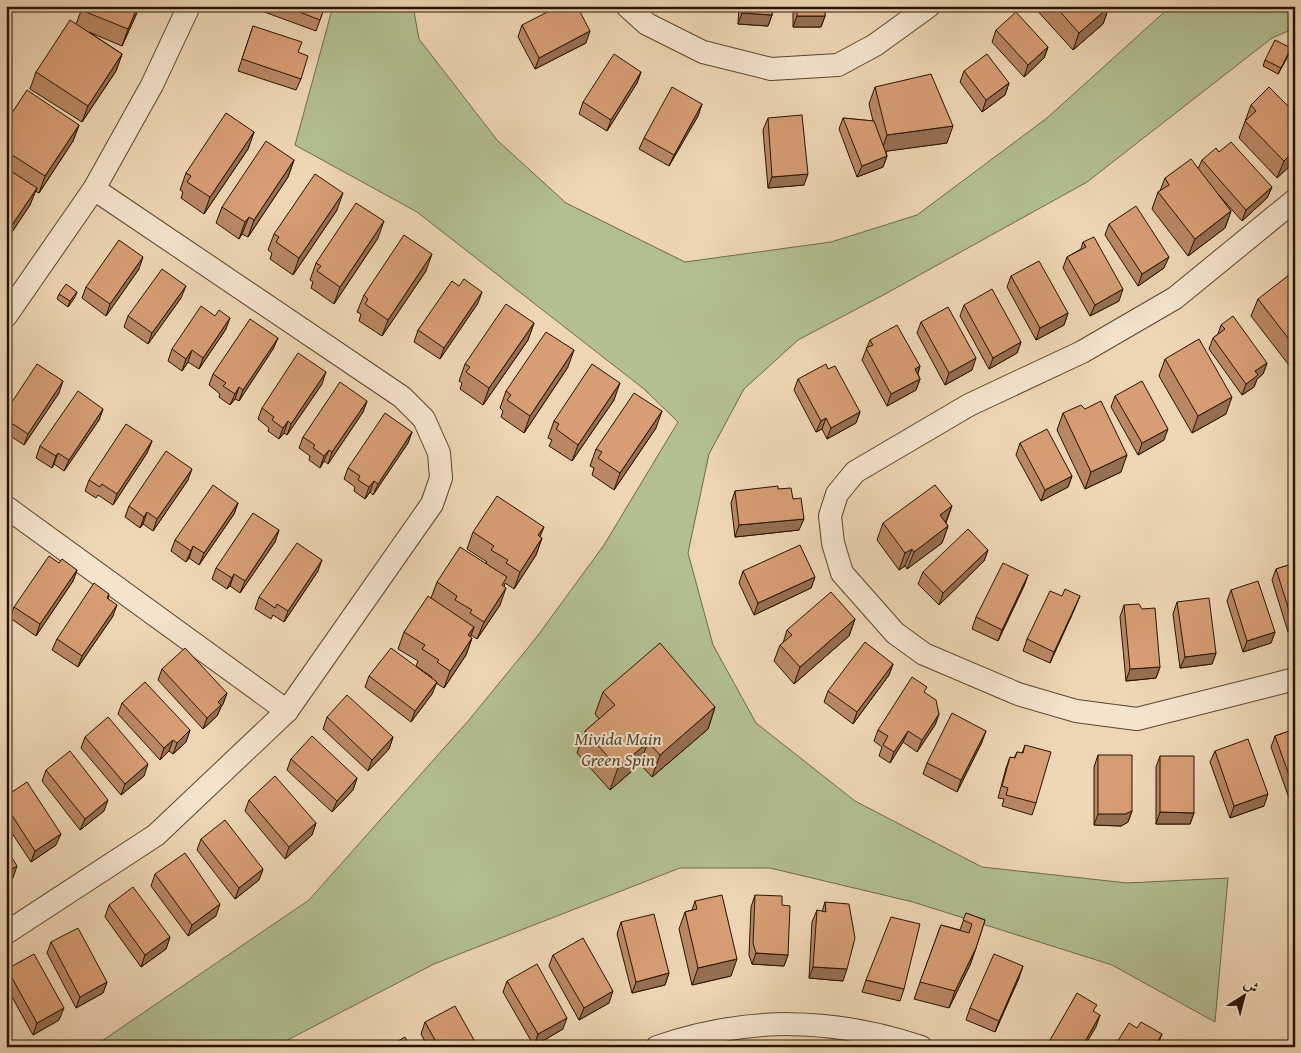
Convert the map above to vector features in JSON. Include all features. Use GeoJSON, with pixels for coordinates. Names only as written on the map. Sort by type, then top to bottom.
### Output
{"type":"FeatureCollection","features":[{"type":"Feature","properties":{"kind":"street"},"geometry":{"type":"LineString","coordinates":[[6,316],[94,189],[152,85],[189,6]]}},
{"type":"Feature","properties":{"kind":"street"},"geometry":{"type":"LineString","coordinates":[[627,6],[648,24],[703,52],[771,69],[838,65],[875,45],[929,6]]}},
{"type":"Feature","properties":{"kind":"street"},"geometry":{"type":"LineString","coordinates":[[6,932],[156,835],[286,711],[432,504],[441,478],[438,453],[424,419],[402,397],[94,189]]}},
{"type":"Feature","properties":{"kind":"street"},"geometry":{"type":"LineString","coordinates":[[1295,200],[1175,298],[1082,352],[969,405],[855,472],[837,494],[830,516],[833,543],[842,573],[895,634],[924,654],[1018,694],[1076,711],[1138,719],[1295,679]]}},
{"type":"Feature","properties":{"kind":"street"},"geometry":{"type":"LineString","coordinates":[[6,507],[286,711]]}},
{"type":"Feature","properties":{"kind":"street"},"geometry":{"type":"LineString","coordinates":[[656,1047],[731,1028],[797,1023],[862,1030],[921,1047]]}},
{"type":"Feature","properties":{"kind":"green space","name":"Mivida Main Green Spin"},"geometry":{"type":"Polygon","coordinates":[[[333,6],[413,6],[419,39],[497,140],[566,203],[685,262],[831,242],[917,215],[1047,118],[1171,6],[1295,6],[1295,28],[1272,38],[1087,182],[798,340],[744,389],[709,454],[688,553],[713,645],[756,723],[855,801],[982,867],[1127,883],[1228,878],[1215,1022],[1112,965],[913,902],[770,868],[680,868],[434,964],[274,1047],[93,1047],[309,900],[469,720],[536,638],[604,545],[678,422],[644,389],[417,212],[295,145],[333,6]]]}},
{"type":"Feature","properties":{"kind":"building"},"geometry":{"type":"Polygon","coordinates":[[[83,6],[138,6],[128,29],[81,10],[83,6]]]}},
{"type":"Feature","properties":{"kind":"building"},"geometry":{"type":"Polygon","coordinates":[[[284,6],[325,6],[320,20],[284,6]]]}},
{"type":"Feature","properties":{"kind":"building"},"geometry":{"type":"Polygon","coordinates":[[[559,6],[577,6],[590,31],[539,58],[522,25],[559,6]]]}},
{"type":"Feature","properties":{"kind":"building"},"geometry":{"type":"Polygon","coordinates":[[[743,6],[773,6],[772,15],[742,13],[743,6]]]}},
{"type":"Feature","properties":{"kind":"building"},"geometry":{"type":"Polygon","coordinates":[[[797,6],[825,6],[825,16],[797,16],[797,6]]]}},
{"type":"Feature","properties":{"kind":"building"},"geometry":{"type":"Polygon","coordinates":[[[1055,6],[1108,6],[1109,7],[1079,33],[1055,6]]]}},
{"type":"Feature","properties":{"kind":"building"},"geometry":{"type":"Polygon","coordinates":[[[1016,12],[1048,47],[1028,65],[996,30],[1016,12]]]}},
{"type":"Feature","properties":{"kind":"building"},"geometry":{"type":"Polygon","coordinates":[[[70,20],[122,54],[88,106],[36,72],[70,20]]]}},
{"type":"Feature","properties":{"kind":"building"},"geometry":{"type":"Polygon","coordinates":[[[253,26],[302,42],[298,52],[308,56],[301,79],[242,59],[253,26]]]}},
{"type":"Feature","properties":{"kind":"building"},"geometry":{"type":"Polygon","coordinates":[[[1275,40],[1291,48],[1281,68],[1265,60],[1275,40]]]}},
{"type":"Feature","properties":{"kind":"building"},"geometry":{"type":"Polygon","coordinates":[[[614,54],[641,72],[611,120],[583,102],[614,54]]]}},
{"type":"Feature","properties":{"kind":"building"},"geometry":{"type":"Polygon","coordinates":[[[987,54],[1009,83],[986,100],[964,71],[987,54]]]}},
{"type":"Feature","properties":{"kind":"building"},"geometry":{"type":"Polygon","coordinates":[[[931,74],[953,126],[887,135],[875,87],[931,74]]]}},
{"type":"Feature","properties":{"kind":"building"},"geometry":{"type":"Polygon","coordinates":[[[672,87],[702,104],[674,155],[644,138],[672,87]]]}},
{"type":"Feature","properties":{"kind":"building"},"geometry":{"type":"Polygon","coordinates":[[[1269,87],[1295,113],[1295,150],[1284,161],[1245,121],[1256,111],[1251,105],[1269,87]]]}},
{"type":"Feature","properties":{"kind":"building"},"geometry":{"type":"Polygon","coordinates":[[[27,90],[79,125],[45,176],[6,151],[6,122],[27,90]]]}},
{"type":"Feature","properties":{"kind":"building"},"geometry":{"type":"Polygon","coordinates":[[[226,113],[254,132],[210,197],[187,182],[191,176],[186,173],[226,113]]]}},
{"type":"Feature","properties":{"kind":"building"},"geometry":{"type":"Polygon","coordinates":[[[802,115],[808,174],[772,177],[768,118],[802,115]]]}},
{"type":"Feature","properties":{"kind":"building"},"geometry":{"type":"Polygon","coordinates":[[[843,118],[874,121],[887,156],[862,166],[843,118]]]}},
{"type":"Feature","properties":{"kind":"building"},"geometry":{"type":"Polygon","coordinates":[[[266,141],[294,160],[254,220],[249,217],[245,222],[222,207],[266,141]]]}},
{"type":"Feature","properties":{"kind":"building"},"geometry":{"type":"Polygon","coordinates":[[[1231,142],[1272,187],[1246,210],[1202,160],[1216,148],[1219,152],[1231,142]]]}},
{"type":"Feature","properties":{"kind":"building"},"geometry":{"type":"Polygon","coordinates":[[[1191,159],[1231,211],[1195,239],[1158,192],[1169,185],[1165,178],[1191,159]]]}},
{"type":"Feature","properties":{"kind":"building"},"geometry":{"type":"Polygon","coordinates":[[[6,168],[37,188],[6,234],[6,168]]]}},
{"type":"Feature","properties":{"kind":"building"},"geometry":{"type":"Polygon","coordinates":[[[315,174],[343,193],[299,258],[276,242],[279,237],[274,234],[315,174]]]}},
{"type":"Feature","properties":{"kind":"building"},"geometry":{"type":"Polygon","coordinates":[[[356,203],[384,221],[340,287],[317,271],[321,266],[316,263],[356,203]]]}},
{"type":"Feature","properties":{"kind":"building"},"geometry":{"type":"Polygon","coordinates":[[[1136,206],[1169,257],[1142,274],[1109,224],[1136,206]]]}},
{"type":"Feature","properties":{"kind":"building"},"geometry":{"type":"Polygon","coordinates":[[[404,235],[432,254],[388,320],[365,304],[368,299],[364,295],[404,235]]]}},
{"type":"Feature","properties":{"kind":"building"},"geometry":{"type":"Polygon","coordinates":[[[1094,237],[1123,289],[1095,305],[1067,257],[1086,247],[1083,242],[1094,237]]]}},
{"type":"Feature","properties":{"kind":"building"},"geometry":{"type":"Polygon","coordinates":[[[119,240],[143,257],[110,304],[86,287],[119,240]]]}},
{"type":"Feature","properties":{"kind":"building"},"geometry":{"type":"Polygon","coordinates":[[[1039,261],[1068,313],[1040,328],[1011,276],[1039,261]]]}},
{"type":"Feature","properties":{"kind":"building"},"geometry":{"type":"Polygon","coordinates":[[[162,269],[186,286],[152,333],[128,316],[162,269]]]}},
{"type":"Feature","properties":{"kind":"building"},"geometry":{"type":"Polygon","coordinates":[[[1289,275],[1295,282],[1295,347],[1258,299],[1289,275]]]}},
{"type":"Feature","properties":{"kind":"building"},"geometry":{"type":"Polygon","coordinates":[[[464,279],[482,292],[444,348],[418,330],[452,281],[459,286],[464,279]]]}},
{"type":"Feature","properties":{"kind":"building"},"geometry":{"type":"Polygon","coordinates":[[[66,284],[77,292],[70,301],[59,294],[66,284]]]}},
{"type":"Feature","properties":{"kind":"building"},"geometry":{"type":"Polygon","coordinates":[[[992,289],[1021,342],[993,358],[964,305],[992,289]]]}},
{"type":"Feature","properties":{"kind":"building"},"geometry":{"type":"Polygon","coordinates":[[[506,304],[534,323],[489,388],[466,372],[470,367],[465,364],[506,304]]]}},
{"type":"Feature","properties":{"kind":"building"},"geometry":{"type":"Polygon","coordinates":[[[201,306],[215,316],[219,310],[230,318],[203,358],[192,350],[186,359],[172,349],[201,306]]]}},
{"type":"Feature","properties":{"kind":"building"},"geometry":{"type":"Polygon","coordinates":[[[948,307],[976,358],[949,373],[921,322],[948,307]]]}},
{"type":"Feature","properties":{"kind":"building"},"geometry":{"type":"Polygon","coordinates":[[[1233,316],[1267,363],[1255,371],[1258,375],[1246,384],[1213,338],[1225,329],[1221,325],[1233,316]]]}},
{"type":"Feature","properties":{"kind":"building"},"geometry":{"type":"Polygon","coordinates":[[[250,319],[278,338],[243,390],[239,387],[235,394],[223,386],[226,383],[213,374],[250,319]]]}},
{"type":"Feature","properties":{"kind":"building"},"geometry":{"type":"Polygon","coordinates":[[[897,325],[920,366],[915,369],[920,379],[891,394],[866,348],[873,345],[870,340],[897,325]]]}},
{"type":"Feature","properties":{"kind":"building"},"geometry":{"type":"Polygon","coordinates":[[[546,332],[574,350],[530,416],[507,400],[511,395],[506,391],[546,332]]]}},
{"type":"Feature","properties":{"kind":"building"},"geometry":{"type":"Polygon","coordinates":[[[1199,339],[1232,397],[1198,416],[1165,359],[1199,339]]]}},
{"type":"Feature","properties":{"kind":"building"},"geometry":{"type":"Polygon","coordinates":[[[298,353],[326,372],[291,424],[288,421],[283,428],[272,420],[274,417],[262,408],[298,353]]]}},
{"type":"Feature","properties":{"kind":"building"},"geometry":{"type":"Polygon","coordinates":[[[37,364],[63,381],[28,434],[13,424],[11,427],[6,424],[6,411],[37,364]]]}},
{"type":"Feature","properties":{"kind":"building"},"geometry":{"type":"Polygon","coordinates":[[[592,364],[620,383],[578,445],[556,429],[559,424],[554,421],[592,364]]]}},
{"type":"Feature","properties":{"kind":"building"},"geometry":{"type":"Polygon","coordinates":[[[826,364],[828,369],[835,366],[860,412],[831,428],[826,418],[821,421],[798,379],[826,364]]]}},
{"type":"Feature","properties":{"kind":"building"},"geometry":{"type":"Polygon","coordinates":[[[1142,381],[1168,429],[1142,443],[1115,396],[1142,381]]]}},
{"type":"Feature","properties":{"kind":"building"},"geometry":{"type":"Polygon","coordinates":[[[340,382],[367,401],[332,452],[329,450],[324,456],[313,448],[315,445],[303,437],[340,382]]]}},
{"type":"Feature","properties":{"kind":"building"},"geometry":{"type":"Polygon","coordinates":[[[78,391],[103,409],[69,460],[58,453],[56,456],[40,446],[78,391]]]}},
{"type":"Feature","properties":{"kind":"building"},"geometry":{"type":"Polygon","coordinates":[[[634,393],[662,411],[620,473],[598,458],[602,452],[596,449],[634,393]]]}},
{"type":"Feature","properties":{"kind":"building"},"geometry":{"type":"Polygon","coordinates":[[[1101,401],[1127,455],[1091,472],[1063,413],[1081,405],[1085,409],[1101,401]]]}},
{"type":"Feature","properties":{"kind":"building"},"geometry":{"type":"Polygon","coordinates":[[[385,413],[412,432],[378,484],[374,481],[369,487],[358,480],[360,476],[348,468],[385,413]]]}},
{"type":"Feature","properties":{"kind":"building"},"geometry":{"type":"Polygon","coordinates":[[[126,424],[152,441],[117,494],[102,484],[100,487],[89,480],[126,424]]]}},
{"type":"Feature","properties":{"kind":"building"},"geometry":{"type":"Polygon","coordinates":[[[1047,429],[1072,476],[1045,490],[1020,443],[1047,429]]]}},
{"type":"Feature","properties":{"kind":"building"},"geometry":{"type":"Polygon","coordinates":[[[166,451],[192,469],[157,519],[147,512],[144,517],[129,506],[166,451]]]}},
{"type":"Feature","properties":{"kind":"building"},"geometry":{"type":"Polygon","coordinates":[[[213,485],[238,503],[204,553],[193,546],[191,551],[175,540],[213,485]]]}},
{"type":"Feature","properties":{"kind":"building"},"geometry":{"type":"Polygon","coordinates":[[[935,485],[952,506],[940,515],[948,526],[914,552],[912,549],[905,553],[883,523],[935,485]]]}},
{"type":"Feature","properties":{"kind":"building"},"geometry":{"type":"Polygon","coordinates":[[[778,486],[778,489],[791,488],[793,499],[801,498],[804,519],[739,525],[735,491],[778,486]]]}},
{"type":"Feature","properties":{"kind":"building"},"geometry":{"type":"Polygon","coordinates":[[[497,496],[544,527],[538,535],[542,538],[520,572],[506,563],[508,560],[491,550],[494,546],[473,532],[497,496]]]}},
{"type":"Feature","properties":{"kind":"building"},"geometry":{"type":"Polygon","coordinates":[[[253,513],[279,530],[245,581],[234,574],[232,578],[216,568],[253,513]]]}},
{"type":"Feature","properties":{"kind":"building"},"geometry":{"type":"Polygon","coordinates":[[[968,529],[988,550],[943,593],[923,572],[968,529]]]}},
{"type":"Feature","properties":{"kind":"building"},"geometry":{"type":"Polygon","coordinates":[[[297,543],[322,560],[288,611],[277,604],[275,608],[259,597],[297,543]]]}},
{"type":"Feature","properties":{"kind":"building"},"geometry":{"type":"Polygon","coordinates":[[[800,545],[815,577],[758,603],[743,571],[800,545]]]}},
{"type":"Feature","properties":{"kind":"building"},"geometry":{"type":"Polygon","coordinates":[[[460,547],[507,577],[502,585],[506,588],[484,622],[470,613],[472,610],[455,600],[457,596],[437,582],[460,547]]]}},
{"type":"Feature","properties":{"kind":"building"},"geometry":{"type":"Polygon","coordinates":[[[49,556],[59,563],[62,559],[77,570],[40,624],[14,607],[49,556]]]}},
{"type":"Feature","properties":{"kind":"building"},"geometry":{"type":"Polygon","coordinates":[[[1003,563],[1028,575],[1002,630],[976,617],[1003,563]]]}},
{"type":"Feature","properties":{"kind":"building"},"geometry":{"type":"Polygon","coordinates":[[[1295,563],[1295,619],[1292,620],[1276,569],[1295,563]]]}},
{"type":"Feature","properties":{"kind":"building"},"geometry":{"type":"Polygon","coordinates":[[[1258,581],[1275,632],[1247,641],[1231,590],[1258,581]]]}},
{"type":"Feature","properties":{"kind":"building"},"geometry":{"type":"Polygon","coordinates":[[[94,583],[109,594],[107,598],[117,605],[82,656],[57,639],[94,583]]]}},
{"type":"Feature","properties":{"kind":"building"},"geometry":{"type":"Polygon","coordinates":[[[1065,589],[1080,596],[1054,652],[1027,639],[1050,591],[1062,596],[1065,589]]]}},
{"type":"Feature","properties":{"kind":"building"},"geometry":{"type":"Polygon","coordinates":[[[831,592],[855,619],[800,667],[780,645],[792,635],[787,630],[831,592]]]}},
{"type":"Feature","properties":{"kind":"building"},"geometry":{"type":"Polygon","coordinates":[[[428,596],[474,627],[468,635],[472,638],[450,671],[437,662],[439,660],[422,649],[425,645],[404,632],[428,596]]]}},
{"type":"Feature","properties":{"kind":"building"},"geometry":{"type":"Polygon","coordinates":[[[1209,598],[1216,653],[1185,657],[1177,602],[1209,598]]]}},
{"type":"Feature","properties":{"kind":"building"},"geometry":{"type":"Polygon","coordinates":[[[1139,604],[1142,609],[1155,608],[1160,667],[1130,669],[1124,605],[1139,604]]]}},
{"type":"Feature","properties":{"kind":"building"},"geometry":{"type":"Polygon","coordinates":[[[865,642],[893,664],[857,712],[828,691],[865,642]]]}},
{"type":"Feature","properties":{"kind":"building"},"geometry":{"type":"Polygon","coordinates":[[[660,643],[715,707],[660,755],[648,742],[618,768],[585,731],[615,705],[603,692],[660,643]]]}},
{"type":"Feature","properties":{"kind":"building"},"geometry":{"type":"Polygon","coordinates":[[[185,648],[227,693],[218,702],[221,705],[207,718],[162,669],[185,648]]]}},
{"type":"Feature","properties":{"kind":"building"},"geometry":{"type":"Polygon","coordinates":[[[391,648],[437,682],[415,711],[369,676],[391,648]]]}},
{"type":"Feature","properties":{"kind":"building"},"geometry":{"type":"Polygon","coordinates":[[[912,677],[927,687],[924,692],[936,700],[939,714],[922,740],[908,731],[894,752],[883,745],[888,736],[878,730],[912,677]]]}},
{"type":"Feature","properties":{"kind":"building"},"geometry":{"type":"Polygon","coordinates":[[[145,682],[190,730],[177,743],[173,740],[164,748],[122,703],[145,682]]]}},
{"type":"Feature","properties":{"kind":"building"},"geometry":{"type":"Polygon","coordinates":[[[347,695],[393,737],[372,760],[327,717],[347,695]]]}},
{"type":"Feature","properties":{"kind":"building"},"geometry":{"type":"Polygon","coordinates":[[[952,713],[986,731],[961,780],[927,763],[952,713]]]}},
{"type":"Feature","properties":{"kind":"building"},"geometry":{"type":"Polygon","coordinates":[[[108,717],[148,764],[125,784],[85,737],[108,717]]]}},
{"type":"Feature","properties":{"kind":"building"},"geometry":{"type":"Polygon","coordinates":[[[1295,729],[1295,789],[1294,789],[1275,736],[1295,729]]]}},
{"type":"Feature","properties":{"kind":"building"},"geometry":{"type":"Polygon","coordinates":[[[312,736],[357,778],[337,801],[291,759],[312,736]]]}},
{"type":"Feature","properties":{"kind":"building"},"geometry":{"type":"Polygon","coordinates":[[[1248,739],[1268,794],[1234,806],[1215,751],[1248,739]]]}},
{"type":"Feature","properties":{"kind":"building"},"geometry":{"type":"Polygon","coordinates":[[[1025,745],[1051,752],[1036,803],[1006,795],[1008,788],[1002,786],[1010,757],[1015,758],[1017,752],[1023,753],[1025,745]]]}},
{"type":"Feature","properties":{"kind":"building"},"geometry":{"type":"Polygon","coordinates":[[[70,751],[108,800],[85,819],[46,770],[70,751]]]}},
{"type":"Feature","properties":{"kind":"building"},"geometry":{"type":"Polygon","coordinates":[[[1098,755],[1132,755],[1132,811],[1125,814],[1098,814],[1098,755]]]}},
{"type":"Feature","properties":{"kind":"building"},"geometry":{"type":"Polygon","coordinates":[[[1160,756],[1194,756],[1194,813],[1160,812],[1160,756]]]}},
{"type":"Feature","properties":{"kind":"building"},"geometry":{"type":"Polygon","coordinates":[[[275,776],[316,823],[289,847],[249,800],[275,776]]]}},
{"type":"Feature","properties":{"kind":"building"},"geometry":{"type":"Polygon","coordinates":[[[27,782],[61,834],[35,851],[6,806],[6,796],[27,782]]]}},
{"type":"Feature","properties":{"kind":"building"},"geometry":{"type":"Polygon","coordinates":[[[225,820],[263,869],[239,888],[201,839],[225,820]]]}},
{"type":"Feature","properties":{"kind":"building"},"geometry":{"type":"Polygon","coordinates":[[[6,848],[17,866],[6,872],[6,848]]]}},
{"type":"Feature","properties":{"kind":"building"},"geometry":{"type":"Polygon","coordinates":[[[185,853],[220,904],[192,925],[155,874],[185,853]]]}},
{"type":"Feature","properties":{"kind":"building"},"geometry":{"type":"Polygon","coordinates":[[[133,887],[170,937],[145,955],[109,905],[133,887]]]}},
{"type":"Feature","properties":{"kind":"building"},"geometry":{"type":"Polygon","coordinates":[[[722,895],[737,959],[698,968],[685,912],[697,909],[695,901],[722,895]]]}},
{"type":"Feature","properties":{"kind":"building"},"geometry":{"type":"Polygon","coordinates":[[[755,895],[782,896],[782,905],[790,906],[788,955],[756,953],[753,943],[755,895]]]}},
{"type":"Feature","properties":{"kind":"building"},"geometry":{"type":"Polygon","coordinates":[[[825,902],[849,904],[855,938],[847,969],[813,967],[817,910],[826,912],[825,902]]]}},
{"type":"Feature","properties":{"kind":"building"},"geometry":{"type":"Polygon","coordinates":[[[966,913],[985,920],[976,948],[955,991],[920,982],[941,925],[969,933],[972,924],[963,920],[966,913]]]}},
{"type":"Feature","properties":{"kind":"building"},"geometry":{"type":"Polygon","coordinates":[[[654,914],[669,973],[636,982],[621,922],[654,914]]]}},
{"type":"Feature","properties":{"kind":"building"},"geometry":{"type":"Polygon","coordinates":[[[891,917],[920,924],[904,989],[866,980],[891,917]]]}},
{"type":"Feature","properties":{"kind":"building"},"geometry":{"type":"Polygon","coordinates":[[[78,928],[107,982],[80,997],[51,942],[78,928]]]}},
{"type":"Feature","properties":{"kind":"building"},"geometry":{"type":"Polygon","coordinates":[[[583,938],[613,991],[584,1008],[553,955],[583,938]]]}},
{"type":"Feature","properties":{"kind":"building"},"geometry":{"type":"Polygon","coordinates":[[[34,954],[64,1008],[37,1023],[7,969],[34,954]]]}},
{"type":"Feature","properties":{"kind":"building"},"geometry":{"type":"Polygon","coordinates":[[[994,954],[1023,966],[999,1021],[970,1008],[994,954]]]}},
{"type":"Feature","properties":{"kind":"building"},"geometry":{"type":"Polygon","coordinates":[[[537,964],[567,1018],[538,1034],[507,981],[537,964]]]}},
{"type":"Feature","properties":{"kind":"building"},"geometry":{"type":"Polygon","coordinates":[[[1077,993],[1097,1005],[1093,1011],[1100,1015],[1082,1047],[1046,1047],[1077,993]]]}},
{"type":"Feature","properties":{"kind":"building"},"geometry":{"type":"Polygon","coordinates":[[[455,1006],[478,1047],[439,1047],[425,1022],[455,1006]]]}},
{"type":"Feature","properties":{"kind":"building"},"geometry":{"type":"Polygon","coordinates":[[[1141,1022],[1162,1034],[1154,1047],[1114,1047],[1129,1023],[1137,1028],[1141,1022]]]}},
{"type":"Feature","properties":{"kind":"building"},"geometry":{"type":"Polygon","coordinates":[[[405,1037],[410,1047],[387,1047],[405,1037]]]}}]}
